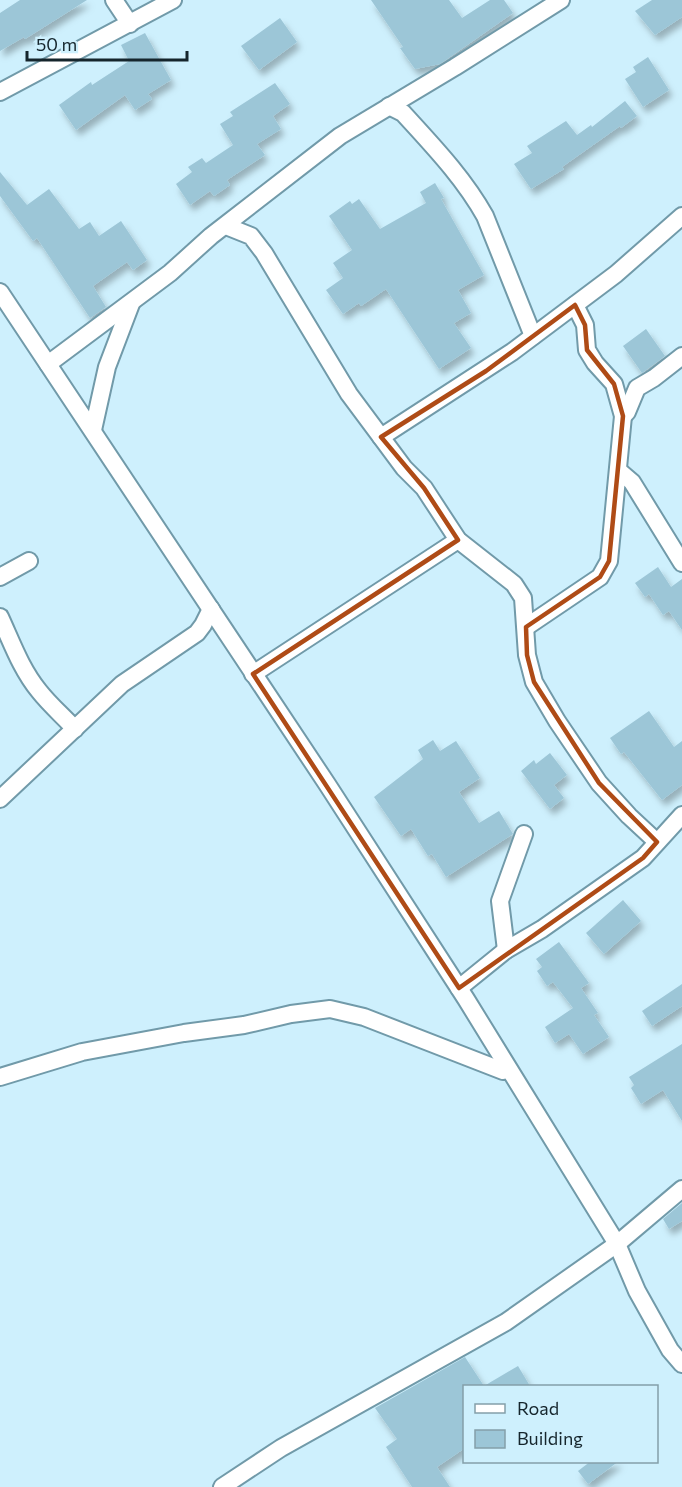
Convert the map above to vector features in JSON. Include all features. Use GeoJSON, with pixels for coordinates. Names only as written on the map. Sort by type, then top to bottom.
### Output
{"type":"FeatureCollection","features":[{"type":"Feature","properties":{"kind":"street"},"geometry":{"type":"LineString","coordinates":[[114,0],[130,24]]}},
{"type":"Feature","properties":{"kind":"street"},"geometry":{"type":"LineString","coordinates":[[0,92],[173,0]]}},
{"type":"Feature","properties":{"kind":"street"},"geometry":{"type":"LineString","coordinates":[[48,364],[131,304],[211,236],[340,136],[561,0]]}},
{"type":"Feature","properties":{"kind":"street"},"geometry":{"type":"LineString","coordinates":[[389,106],[403,113],[464,181],[476,199],[533,336]]}},
{"type":"Feature","properties":{"kind":"street"},"geometry":{"type":"LineString","coordinates":[[381,437],[486,371],[616,274],[682,216]]}},
{"type":"Feature","properties":{"kind":"street"},"geometry":{"type":"LineString","coordinates":[[226,225],[251,236],[264,253],[349,394],[404,468],[424,488],[458,540],[514,584],[523,598],[527,655],[534,682],[599,783],[657,842]]}},
{"type":"Feature","properties":{"kind":"street"},"geometry":{"type":"LineString","coordinates":[[0,292],[327,784],[459,988],[616,1244],[637,1291],[670,1350],[682,1364]]}},
{"type":"Feature","properties":{"kind":"street"},"geometry":{"type":"LineString","coordinates":[[93,430],[107,367],[131,304]]}},
{"type":"Feature","properties":{"kind":"street"},"geometry":{"type":"LineString","coordinates":[[526,627],[600,577],[609,561],[623,416],[614,384],[595,363],[587,350],[585,325],[574,305]]}},
{"type":"Feature","properties":{"kind":"street"},"geometry":{"type":"LineString","coordinates":[[623,416],[637,388],[682,356]]}},
{"type":"Feature","properties":{"kind":"street"},"geometry":{"type":"LineString","coordinates":[[618,470],[632,483],[682,563]]}},
{"type":"Feature","properties":{"kind":"street"},"geometry":{"type":"LineString","coordinates":[[253,674],[458,540]]}},
{"type":"Feature","properties":{"kind":"street"},"geometry":{"type":"LineString","coordinates":[[0,577],[29,561]]}},
{"type":"Feature","properties":{"kind":"street"},"geometry":{"type":"LineString","coordinates":[[0,799],[136,673],[197,633],[211,609]]}},
{"type":"Feature","properties":{"kind":"street"},"geometry":{"type":"LineString","coordinates":[[0,617],[10,643],[39,691],[75,729]]}},
{"type":"Feature","properties":{"kind":"street"},"geometry":{"type":"LineString","coordinates":[[459,988],[506,950],[542,929],[643,858],[682,815]]}},
{"type":"Feature","properties":{"kind":"street"},"geometry":{"type":"LineString","coordinates":[[506,950],[500,901],[524,834]]}},
{"type":"Feature","properties":{"kind":"street"},"geometry":{"type":"LineString","coordinates":[[0,1077],[82,1052],[184,1033],[244,1026],[291,1014],[330,1009],[364,1017],[503,1071]]}},
{"type":"Feature","properties":{"kind":"street"},"geometry":{"type":"LineString","coordinates":[[222,1487],[281,1448],[506,1322],[616,1244],[682,1189]]}},
{"type":"Feature","properties":{"kind":"highlighted area"},"geometry":{"type":"Polygon","coordinates":[[[575,305],[585,325],[587,350],[614,384],[623,416],[609,561],[600,577],[526,627],[527,655],[534,682],[599,783],[657,842],[643,858],[459,988],[253,674],[458,540],[424,488],[381,437],[486,371],[575,305]]]}},
{"type":"Feature","properties":{"kind":"building"},"geometry":{"type":"Polygon","coordinates":[[[20,0],[87,0],[25,39],[24,37],[0,51],[0,13],[20,0]]]}},
{"type":"Feature","properties":{"kind":"building"},"geometry":{"type":"Polygon","coordinates":[[[371,0],[449,0],[462,18],[490,0],[504,0],[513,13],[440,64],[415,69],[371,0]]]}},
{"type":"Feature","properties":{"kind":"building"},"geometry":{"type":"Polygon","coordinates":[[[652,0],[682,0],[682,17],[655,35],[635,11],[652,0]]]}},
{"type":"Feature","properties":{"kind":"building"},"geometry":{"type":"Polygon","coordinates":[[[280,18],[297,42],[259,70],[241,46],[280,18]]]}},
{"type":"Feature","properties":{"kind":"building"},"geometry":{"type":"Polygon","coordinates":[[[145,33],[171,80],[148,94],[152,99],[135,110],[125,95],[76,130],[59,105],[91,82],[92,85],[129,61],[121,45],[145,33]]]}},
{"type":"Feature","properties":{"kind":"building"},"geometry":{"type":"Polygon","coordinates":[[[648,57],[669,90],[643,107],[625,79],[636,72],[633,67],[648,57]]]}},
{"type":"Feature","properties":{"kind":"building"},"geometry":{"type":"Polygon","coordinates":[[[275,83],[290,104],[273,116],[281,129],[257,144],[265,155],[227,180],[230,185],[214,196],[210,191],[190,205],[176,184],[192,172],[188,167],[202,158],[206,163],[233,145],[220,124],[233,116],[230,112],[275,83]]]}},
{"type":"Feature","properties":{"kind":"building"},"geometry":{"type":"Polygon","coordinates":[[[625,101],[637,116],[562,167],[564,169],[531,189],[514,164],[532,153],[527,146],[566,121],[577,135],[591,125],[592,127],[625,101]]]}},
{"type":"Feature","properties":{"kind":"building"},"geometry":{"type":"Polygon","coordinates":[[[0,172],[27,205],[49,189],[79,229],[90,222],[99,236],[121,221],[147,260],[133,270],[127,262],[93,286],[106,307],[90,318],[37,238],[33,241],[0,196],[0,172]]]}},
{"type":"Feature","properties":{"kind":"building"},"geometry":{"type":"Polygon","coordinates":[[[435,183],[444,198],[441,199],[484,275],[458,290],[471,313],[454,323],[471,348],[439,369],[386,289],[361,306],[359,303],[343,314],[326,290],[343,278],[333,263],[352,250],[329,216],[350,201],[352,204],[359,199],[380,229],[426,203],[420,192],[435,183]]]}},
{"type":"Feature","properties":{"kind":"building"},"geometry":{"type":"Polygon","coordinates":[[[646,329],[665,356],[642,373],[623,346],[646,329]]]}},
{"type":"Feature","properties":{"kind":"building"},"geometry":{"type":"Polygon","coordinates":[[[658,567],[671,587],[682,579],[682,630],[669,611],[663,615],[649,594],[645,597],[635,583],[658,567]]]}},
{"type":"Feature","properties":{"kind":"building"},"geometry":{"type":"Polygon","coordinates":[[[649,711],[674,747],[682,741],[682,785],[662,800],[624,752],[621,754],[610,738],[649,711]]]}},
{"type":"Feature","properties":{"kind":"building"},"geometry":{"type":"Polygon","coordinates":[[[433,740],[440,751],[456,741],[480,778],[459,792],[479,823],[499,811],[513,834],[446,877],[432,854],[428,856],[411,829],[401,836],[374,797],[423,759],[418,750],[433,740]]]}},
{"type":"Feature","properties":{"kind":"building"},"geometry":{"type":"Polygon","coordinates":[[[550,753],[567,775],[554,785],[564,798],[550,809],[521,771],[534,760],[536,764],[550,753]]]}},
{"type":"Feature","properties":{"kind":"building"},"geometry":{"type":"Polygon","coordinates":[[[623,900],[641,921],[604,954],[586,933],[623,900]]]}},
{"type":"Feature","properties":{"kind":"building"},"geometry":{"type":"Polygon","coordinates":[[[559,942],[589,983],[581,988],[598,1013],[594,1015],[609,1037],[583,1054],[569,1034],[555,1043],[545,1027],[573,1008],[553,982],[547,986],[537,971],[542,967],[536,959],[559,942]]]}},
{"type":"Feature","properties":{"kind":"building"},"geometry":{"type":"Polygon","coordinates":[[[682,984],[682,1006],[652,1026],[642,1011],[682,984]]]}},
{"type":"Feature","properties":{"kind":"building"},"geometry":{"type":"Polygon","coordinates":[[[682,1044],[682,1121],[663,1090],[641,1104],[631,1088],[634,1085],[629,1077],[682,1044]]]}},
{"type":"Feature","properties":{"kind":"building"},"geometry":{"type":"Polygon","coordinates":[[[682,1203],[682,1221],[669,1229],[663,1219],[682,1203]]]}},
{"type":"Feature","properties":{"kind":"building"},"geometry":{"type":"Polygon","coordinates":[[[465,1357],[483,1385],[463,1385],[463,1449],[437,1467],[450,1487],[412,1487],[386,1447],[397,1439],[375,1408],[465,1357]]]}},
{"type":"Feature","properties":{"kind":"building"},"geometry":{"type":"Polygon","coordinates":[[[518,1366],[529,1385],[486,1385],[518,1366]]]}},
{"type":"Feature","properties":{"kind":"building"},"geometry":{"type":"Polygon","coordinates":[[[588,1463],[616,1463],[588,1484],[578,1471],[588,1463]]]}}]}
